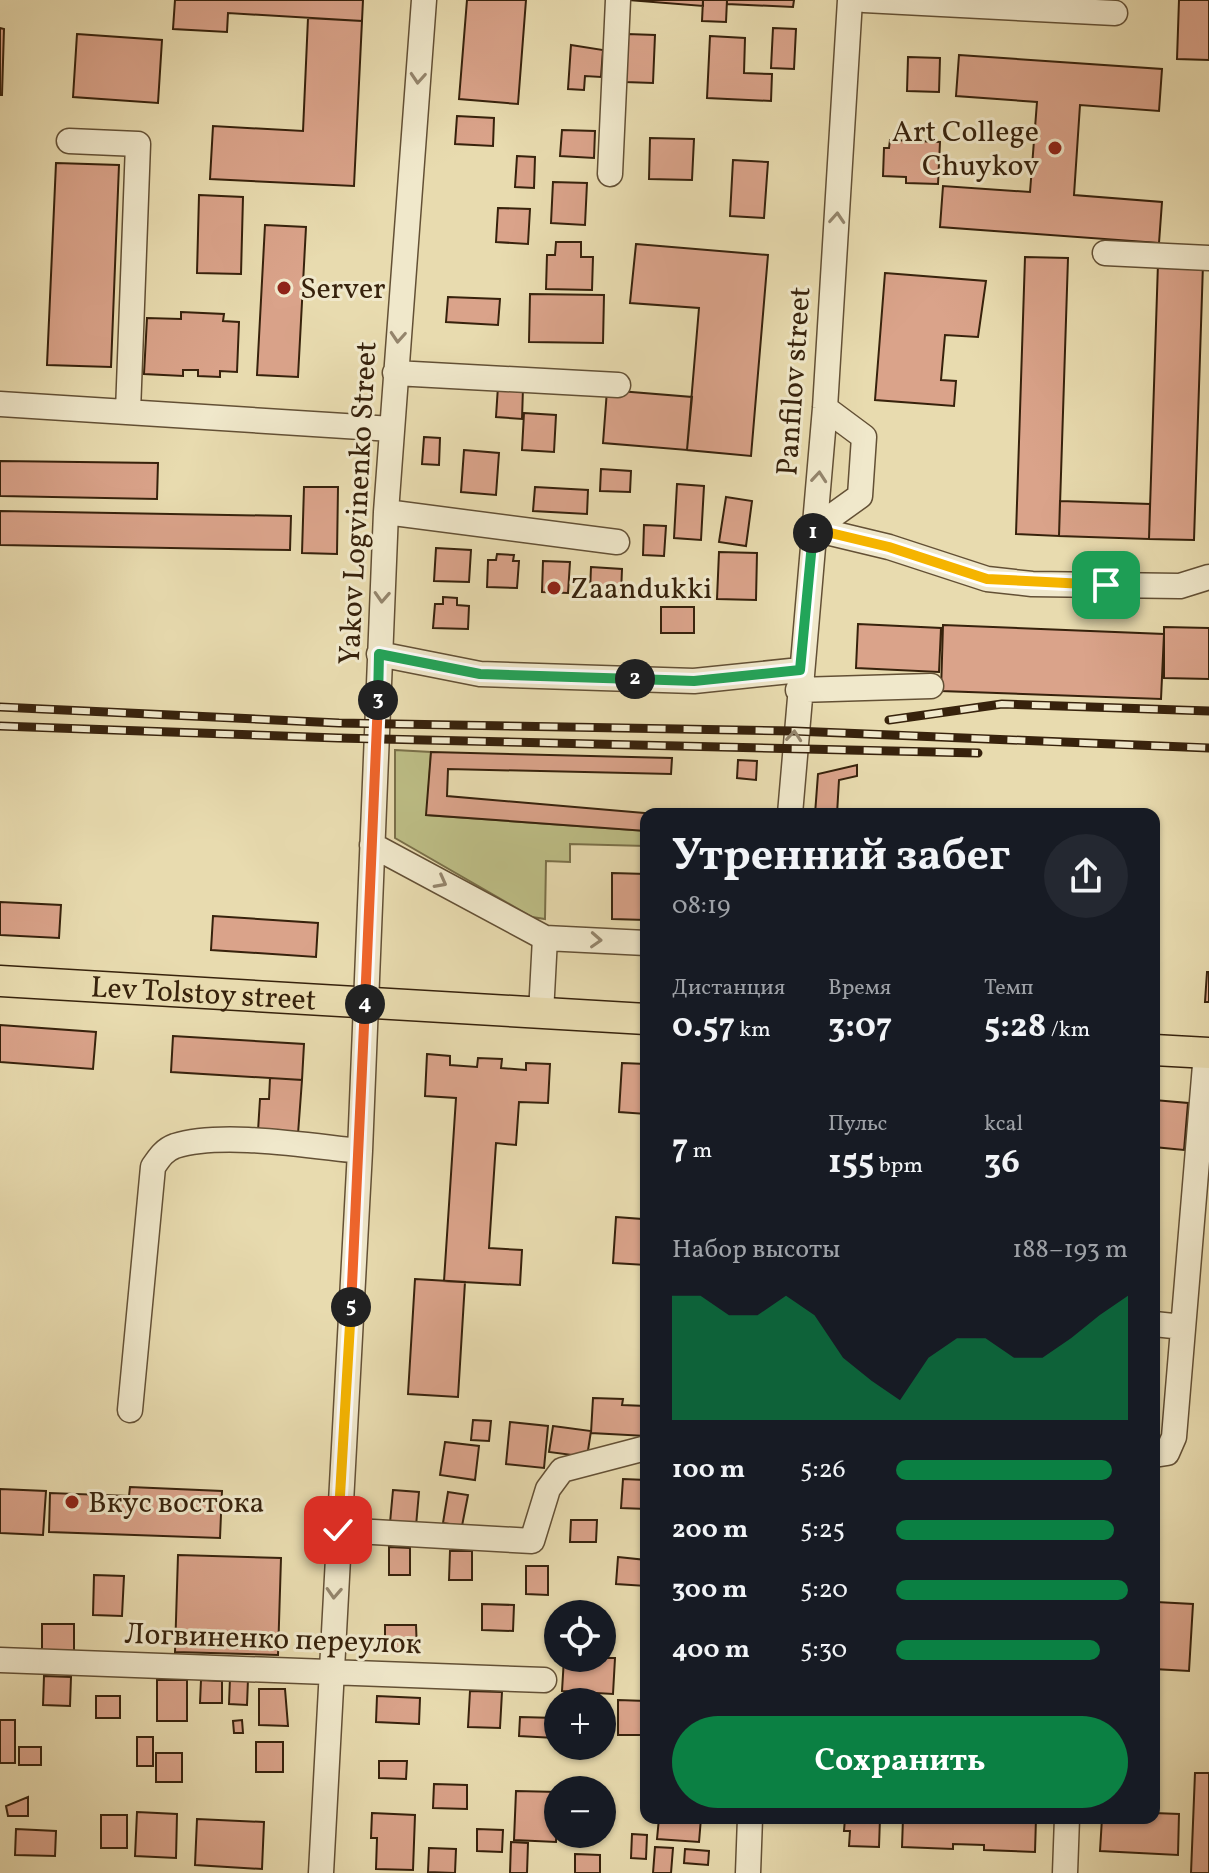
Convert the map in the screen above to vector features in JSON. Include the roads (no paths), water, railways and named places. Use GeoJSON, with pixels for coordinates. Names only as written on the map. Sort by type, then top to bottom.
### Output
{"type":"FeatureCollection","features":[{"type":"Feature","properties":{"kind":"main road","name":"Lev Tolstoy street"},"geometry":{"type":"LineString","coordinates":[[0,981],[640,1019]]}},
{"type":"Feature","properties":{"kind":"main road"},"geometry":{"type":"LineString","coordinates":[[1160,1050],[1207,1053]]}},
{"type":"Feature","properties":{"kind":"street","name":"Yakov Logvinenko Street"},"geometry":{"type":"LineString","coordinates":[[321,1873],[360,1151],[386,512],[424,0]]}},
{"type":"Feature","properties":{"kind":"street"},"geometry":{"type":"LineString","coordinates":[[610,174],[618,0]]}},
{"type":"Feature","properties":{"kind":"street","name":"Panfilov street"},"geometry":{"type":"LineString","coordinates":[[790,808],[799,680],[825,408],[850,0]]}},
{"type":"Feature","properties":{"kind":"street"},"geometry":{"type":"LineString","coordinates":[[864,0],[1115,13]]}},
{"type":"Feature","properties":{"kind":"street"},"geometry":{"type":"LineString","coordinates":[[69,141],[138,144],[128,412]]}},
{"type":"Feature","properties":{"kind":"street"},"geometry":{"type":"LineString","coordinates":[[1105,253],[1209,258]]}},
{"type":"Feature","properties":{"kind":"street"},"geometry":{"type":"LineString","coordinates":[[395,373],[618,385]]}},
{"type":"Feature","properties":{"kind":"street"},"geometry":{"type":"LineString","coordinates":[[0,404],[392,429]]}},
{"type":"Feature","properties":{"kind":"street"},"geometry":{"type":"LineString","coordinates":[[814,529],[860,496],[864,437],[825,408]]}},
{"type":"Feature","properties":{"kind":"street"},"geometry":{"type":"LineString","coordinates":[[386,512],[617,542]]}},
{"type":"Feature","properties":{"kind":"street"},"geometry":{"type":"LineString","coordinates":[[814,529],[889,547],[987,579],[1032,584],[1180,586],[1209,577]]}},
{"type":"Feature","properties":{"kind":"street"},"geometry":{"type":"LineString","coordinates":[[379,654],[495,674],[931,686]]}},
{"type":"Feature","properties":{"kind":"street"},"geometry":{"type":"LineString","coordinates":[[372,845],[545,938],[640,943]]}},
{"type":"Feature","properties":{"kind":"street"},"geometry":{"type":"LineString","coordinates":[[541,1013],[545,938]]}},
{"type":"Feature","properties":{"kind":"street"},"geometry":{"type":"LineString","coordinates":[[1160,1454],[1167,1453],[1172,1447],[1183,1327],[1200,1222],[1207,1053]]}},
{"type":"Feature","properties":{"kind":"street"},"geometry":{"type":"LineString","coordinates":[[130,1410],[153,1167],[163,1153],[175,1146],[211,1142],[267,1142],[360,1151]]}},
{"type":"Feature","properties":{"kind":"street"},"geometry":{"type":"LineString","coordinates":[[1160,1325],[1183,1327]]}},
{"type":"Feature","properties":{"kind":"street"},"geometry":{"type":"LineString","coordinates":[[338,1530],[532,1541],[548,1489],[562,1470],[640,1450]]}},
{"type":"Feature","properties":{"kind":"street","name":"Логвиненко переулок"},"geometry":{"type":"LineString","coordinates":[[0,1660],[544,1680]]}},
{"type":"Feature","properties":{"kind":"street"},"geometry":{"type":"LineString","coordinates":[[748,1873],[750,1824]]}},
{"type":"Feature","properties":{"kind":"street"},"geometry":{"type":"LineString","coordinates":[[1065,1873],[1067,1824]]}},
{"type":"Feature","properties":{"kind":"railway"},"geometry":{"type":"LineString","coordinates":[[889,720],[1002,704],[1209,711]]}},
{"type":"Feature","properties":{"kind":"railway"},"geometry":{"type":"LineString","coordinates":[[0,707],[339,723],[794,731],[1209,748]]}},
{"type":"Feature","properties":{"kind":"railway"},"geometry":{"type":"LineString","coordinates":[[0,726],[338,738],[978,753]]}},
{"type":"Feature","properties":{"kind":"place","name":"Art College Chuykov"},"geometry":{"type":"Point","coordinates":[1055,148]}},
{"type":"Feature","properties":{"kind":"place","name":"Server"},"geometry":{"type":"Point","coordinates":[284,288]}},
{"type":"Feature","properties":{"kind":"place","name":"Zaandukki"},"geometry":{"type":"Point","coordinates":[554,588]}},
{"type":"Feature","properties":{"kind":"place","name":"Вкус востока"},"geometry":{"type":"Point","coordinates":[72,1502]}}]}
